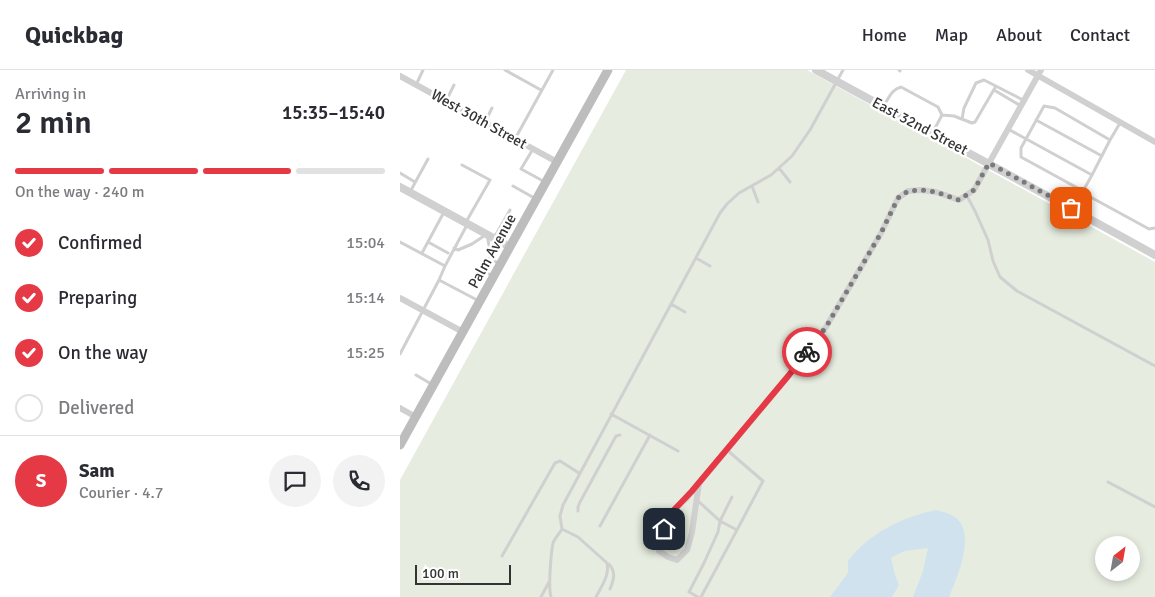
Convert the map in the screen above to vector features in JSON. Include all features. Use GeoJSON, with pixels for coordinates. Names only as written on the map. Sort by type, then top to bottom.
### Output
{"type":"FeatureCollection","features":[{"type":"Feature","properties":{"kind":"main road","name":"Palm Avenue"},"geometry":{"type":"LineString","coordinates":[[400,445],[404,430],[416,416],[608,70]]}},
{"type":"Feature","properties":{"kind":"street","name":"East 32nd Street"},"geometry":{"type":"LineString","coordinates":[[816,70],[1155,254]]}},
{"type":"Feature","properties":{"kind":"street"},"geometry":{"type":"LineString","coordinates":[[1028,70],[1039,73],[1155,142]]}},
{"type":"Feature","properties":{"kind":"street"},"geometry":{"type":"LineString","coordinates":[[699,483],[692,532],[687,550],[677,560],[668,557],[659,551],[659,543],[672,512],[686,499],[699,483],[726,450],[789,375],[826,327],[881,233],[898,198],[908,191],[921,190],[936,192],[959,200],[974,190],[1039,73]]}},
{"type":"Feature","properties":{"kind":"street","name":"West 30th Street"},"geometry":{"type":"LineString","coordinates":[[400,76],[557,162]]}},
{"type":"Feature","properties":{"kind":"street"},"geometry":{"type":"LineString","coordinates":[[400,187],[510,247]]}},
{"type":"Feature","properties":{"kind":"street"},"geometry":{"type":"LineString","coordinates":[[400,298],[463,332]]}},
{"type":"Feature","properties":{"kind":"street"},"geometry":{"type":"LineString","coordinates":[[400,408],[416,416]]}},
{"type":"Feature","properties":{"kind":"lane"},"geometry":{"type":"LineString","coordinates":[[416,85],[423,70]]}},
{"type":"Feature","properties":{"kind":"lane"},"geometry":{"type":"LineString","coordinates":[[505,70],[542,90]]}},
{"type":"Feature","properties":{"kind":"lane"},"geometry":{"type":"LineString","coordinates":[[515,139],[552,70]]}},
{"type":"Feature","properties":{"kind":"lane"},"geometry":{"type":"LineString","coordinates":[[551,597],[549,581],[553,544],[562,529],[560,516],[563,505],[720,213],[739,193],[771,175],[792,156],[810,130],[843,70]]}},
{"type":"Feature","properties":{"kind":"lane"},"geometry":{"type":"LineString","coordinates":[[962,119],[964,108],[976,83],[984,80],[1022,103]]}},
{"type":"Feature","properties":{"kind":"lane"},"geometry":{"type":"LineString","coordinates":[[445,101],[454,85]]}},
{"type":"Feature","properties":{"kind":"lane"},"geometry":{"type":"LineString","coordinates":[[883,107],[894,90],[901,87],[938,107],[942,115]]}},
{"type":"Feature","properties":{"kind":"lane"},"geometry":{"type":"LineString","coordinates":[[942,115],[954,116],[972,123],[976,122],[995,88]]}},
{"type":"Feature","properties":{"kind":"lane"},"geometry":{"type":"LineString","coordinates":[[1110,140],[1055,108],[1044,106],[1025,139],[1021,148],[1021,157],[1149,229],[1155,227]]}},
{"type":"Feature","properties":{"kind":"lane"},"geometry":{"type":"LineString","coordinates":[[484,122],[492,108]]}},
{"type":"Feature","properties":{"kind":"lane"},"geometry":{"type":"LineString","coordinates":[[932,134],[942,115]]}},
{"type":"Feature","properties":{"kind":"lane"},"geometry":{"type":"LineString","coordinates":[[1036,120],[1102,156]]}},
{"type":"Feature","properties":{"kind":"lane"},"geometry":{"type":"LineString","coordinates":[[1073,210],[1121,122]]}},
{"type":"Feature","properties":{"kind":"lane"},"geometry":{"type":"LineString","coordinates":[[1008,129],[1092,175]]}},
{"type":"Feature","properties":{"kind":"lane"},"geometry":{"type":"LineString","coordinates":[[533,149],[521,169],[546,182]]}},
{"type":"Feature","properties":{"kind":"lane"},"geometry":{"type":"LineString","coordinates":[[410,192],[428,159]]}},
{"type":"Feature","properties":{"kind":"lane"},"geometry":{"type":"LineString","coordinates":[[400,354],[490,180],[462,165]]}},
{"type":"Feature","properties":{"kind":"lane"},"geometry":{"type":"LineString","coordinates":[[779,168],[790,182]]}},
{"type":"Feature","properties":{"kind":"lane"},"geometry":{"type":"LineString","coordinates":[[400,173],[416,182]]}},
{"type":"Feature","properties":{"kind":"lane"},"geometry":{"type":"LineString","coordinates":[[513,186],[536,199]]}},
{"type":"Feature","properties":{"kind":"lane"},"geometry":{"type":"LineString","coordinates":[[752,186],[758,202]]}},
{"type":"Feature","properties":{"kind":"lane"},"geometry":{"type":"LineString","coordinates":[[966,195],[988,240],[993,261],[1000,277],[1017,291],[1155,366]]}},
{"type":"Feature","properties":{"kind":"lane"},"geometry":{"type":"LineString","coordinates":[[454,248],[458,250],[491,236],[510,210]]}},
{"type":"Feature","properties":{"kind":"lane"},"geometry":{"type":"LineString","coordinates":[[422,253],[444,211]]}},
{"type":"Feature","properties":{"kind":"lane"},"geometry":{"type":"LineString","coordinates":[[491,236],[491,257],[500,265]]}},
{"type":"Feature","properties":{"kind":"lane"},"geometry":{"type":"LineString","coordinates":[[400,242],[445,266]]}},
{"type":"Feature","properties":{"kind":"lane"},"geometry":{"type":"LineString","coordinates":[[428,242],[448,253]]}},
{"type":"Feature","properties":{"kind":"lane"},"geometry":{"type":"LineString","coordinates":[[491,257],[483,261],[480,266],[481,270],[493,277]]}},
{"type":"Feature","properties":{"kind":"lane"},"geometry":{"type":"LineString","coordinates":[[696,258],[710,266]]}},
{"type":"Feature","properties":{"kind":"lane"},"geometry":{"type":"LineString","coordinates":[[439,280],[480,302]]}},
{"type":"Feature","properties":{"kind":"lane"},"geometry":{"type":"LineString","coordinates":[[670,304],[685,312]]}},
{"type":"Feature","properties":{"kind":"lane"},"geometry":{"type":"LineString","coordinates":[[416,375],[433,385]]}},
{"type":"Feature","properties":{"kind":"lane"},"geometry":{"type":"LineString","coordinates":[[611,414],[678,451]]}},
{"type":"Feature","properties":{"kind":"lane"},"geometry":{"type":"LineString","coordinates":[[578,511],[580,502],[601,463],[616,436],[620,435]]}},
{"type":"Feature","properties":{"kind":"lane"},"geometry":{"type":"LineString","coordinates":[[600,526],[650,435]]}},
{"type":"Feature","properties":{"kind":"lane"},"geometry":{"type":"LineString","coordinates":[[726,450],[763,481],[700,597],[689,592],[704,564],[718,532],[720,521],[732,497]]}},
{"type":"Feature","properties":{"kind":"lane"},"geometry":{"type":"LineString","coordinates":[[502,556],[555,463],[560,461],[579,473]]}},
{"type":"Feature","properties":{"kind":"lane"},"geometry":{"type":"LineString","coordinates":[[1108,482],[1155,508]]}},
{"type":"Feature","properties":{"kind":"lane"},"geometry":{"type":"LineString","coordinates":[[697,500],[720,521],[737,530]]}},
{"type":"Feature","properties":{"kind":"lane"},"geometry":{"type":"LineString","coordinates":[[562,529],[578,537],[612,568],[614,579],[610,589]]}},
{"type":"Feature","properties":{"kind":"lane"},"geometry":{"type":"LineString","coordinates":[[596,597],[607,572],[607,563]]}},
{"type":"Feature","properties":{"kind":"lane"},"geometry":{"type":"LineString","coordinates":[[542,597],[549,581]]}},
{"type":"Feature","properties":{"kind":"shaded area"},"geometry":{"type":"Polygon","coordinates":[[[626,70],[807,70],[1155,262],[1155,597],[400,597],[400,480],[626,70]]]}},
{"type":"Feature","properties":{"kind":"water"},"geometry":{"type":"Polygon","coordinates":[[[936,510],[955,517],[961,524],[964,534],[963,556],[949,597],[913,597],[923,571],[928,548],[904,551],[891,558],[899,585],[892,597],[830,597],[848,573],[848,561],[866,542],[876,534],[899,522],[936,510]]]}},
{"type":"Feature","properties":{"kind":"way so far"},"geometry":{"type":"LineString","coordinates":[[807,352],[826,327],[881,233],[898,198],[908,191],[936,192],[959,200],[974,190],[989,163],[1071,208]]}},
{"type":"Feature","properties":{"kind":"route"},"geometry":{"type":"LineString","coordinates":[[664,529],[672,512],[686,499],[807,352]]}}]}
